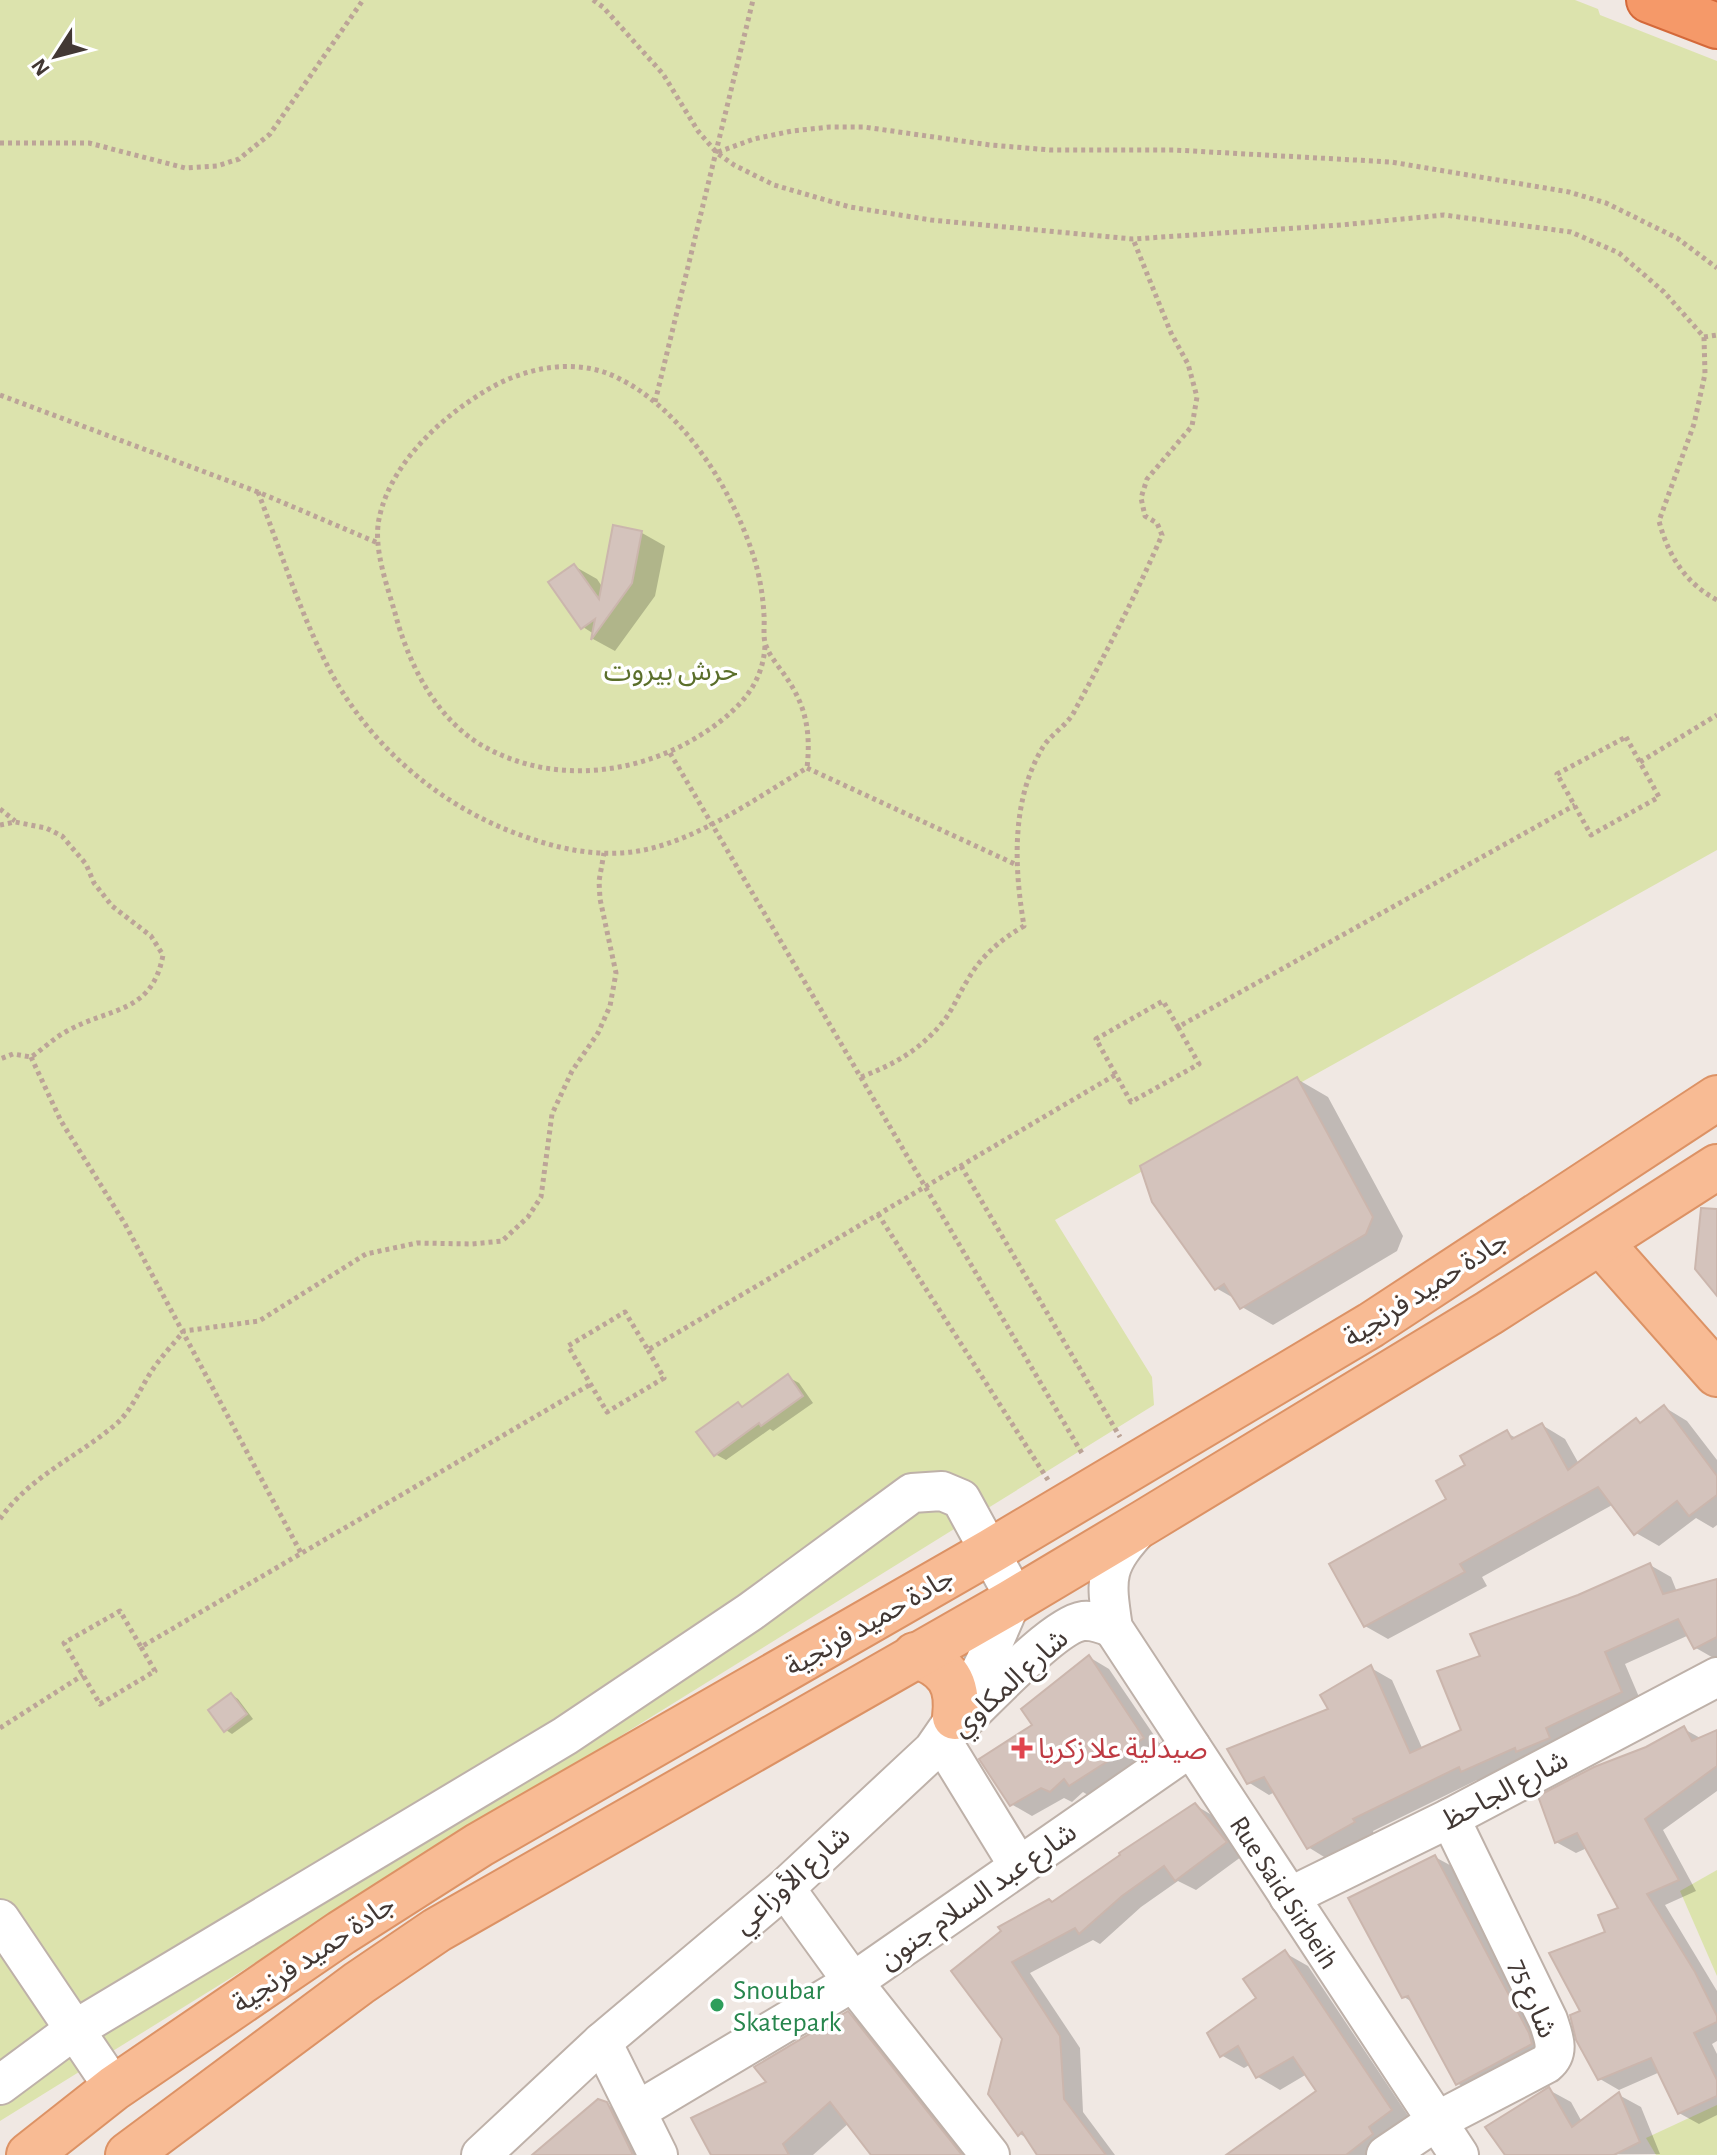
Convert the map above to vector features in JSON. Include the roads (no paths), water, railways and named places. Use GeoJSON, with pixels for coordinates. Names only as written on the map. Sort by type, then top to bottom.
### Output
{"type":"FeatureCollection","features":[{"type":"Feature","properties":{"kind":"highway"},"geometry":{"type":"LineString","coordinates":[[1649,0],[1717,26]]}},
{"type":"Feature","properties":{"kind":"main road","name":"جادة حميد فرنجية"},"geometry":{"type":"LineString","coordinates":[[29,2155],[114,2088],[341,1933],[479,1845],[991,1551],[1371,1325],[1717,1098]]}},
{"type":"Feature","properties":{"kind":"main road","name":"جادة حميد فرنجية"},"geometry":{"type":"LineString","coordinates":[[128,2155],[359,1983],[437,1930],[1011,1602],[1430,1350],[1717,1167]]}},
{"type":"Feature","properties":{"kind":"main road"},"geometry":{"type":"LineString","coordinates":[[1601,1243],[1717,1374]]}},
{"type":"Feature","properties":{"kind":"main road"},"geometry":{"type":"LineString","coordinates":[[915,1655],[929,1660],[946,1673],[956,1690],[943,1736]]}},
{"type":"Feature","properties":{"kind":"street"},"geometry":{"type":"LineString","coordinates":[[0,2085],[74,2030],[565,1736],[750,1612],[912,1493],[942,1491],[961,1499],[1011,1591],[1011,1602]]}},
{"type":"Feature","properties":{"kind":"street"},"geometry":{"type":"LineString","coordinates":[[1113,1628],[1108,1578],[1119,1552],[1145,1522]]}},
{"type":"Feature","properties":{"kind":"street","name":"شارع الأوزاعي"},"geometry":{"type":"LineString","coordinates":[[481,2155],[602,2042],[785,1888],[943,1736],[985,1662],[1011,1602]]}},
{"type":"Feature","properties":{"kind":"street","name":"شارع المكاوي"},"geometry":{"type":"LineString","coordinates":[[943,1736],[1067,1628],[1088,1621],[1113,1628]]}},
{"type":"Feature","properties":{"kind":"street","name":"Rue Said Sirbeih"},"geometry":{"type":"LineString","coordinates":[[1113,1628],[1459,2155]]}},
{"type":"Feature","properties":{"kind":"street","name":"شارع الجاحظ"},"geometry":{"type":"LineString","coordinates":[[1289,1897],[1450,1818],[1717,1677]]}},
{"type":"Feature","properties":{"kind":"street"},"geometry":{"type":"LineString","coordinates":[[943,1736],[1018,1865]]}},
{"type":"Feature","properties":{"kind":"street","name":"شارع عبد السلام جنون"},"geometry":{"type":"LineString","coordinates":[[637,2111],[853,1982],[1191,1747]]}},
{"type":"Feature","properties":{"kind":"street","name":"شارع 75"},"geometry":{"type":"LineString","coordinates":[[1435,2122],[1533,2072],[1553,2058],[1556,2050],[1548,2020],[1450,1818]]}},
{"type":"Feature","properties":{"kind":"street"},"geometry":{"type":"LineString","coordinates":[[785,1888],[853,1982],[990,2155]]}},
{"type":"Feature","properties":{"kind":"street"},"geometry":{"type":"LineString","coordinates":[[0,1919],[114,2088]]}},
{"type":"Feature","properties":{"kind":"street"},"geometry":{"type":"LineString","coordinates":[[602,2042],[658,2155]]}},
{"type":"Feature","properties":{"kind":"street"},"geometry":{"type":"LineString","coordinates":[[1386,2155],[1435,2122]]}},
{"type":"Feature","properties":{"kind":"place","name":"صيدلية علا زكريا"},"geometry":{"type":"Point","coordinates":[1022,1748]}},
{"type":"Feature","properties":{"kind":"place","name":"Snoubar Skatepark"},"geometry":{"type":"Point","coordinates":[717,2005]}},
{"type":"Feature","properties":{"kind":"park label","name":"حرش بيروت"},"geometry":{"type":"Point","coordinates":[671,670]}}]}
